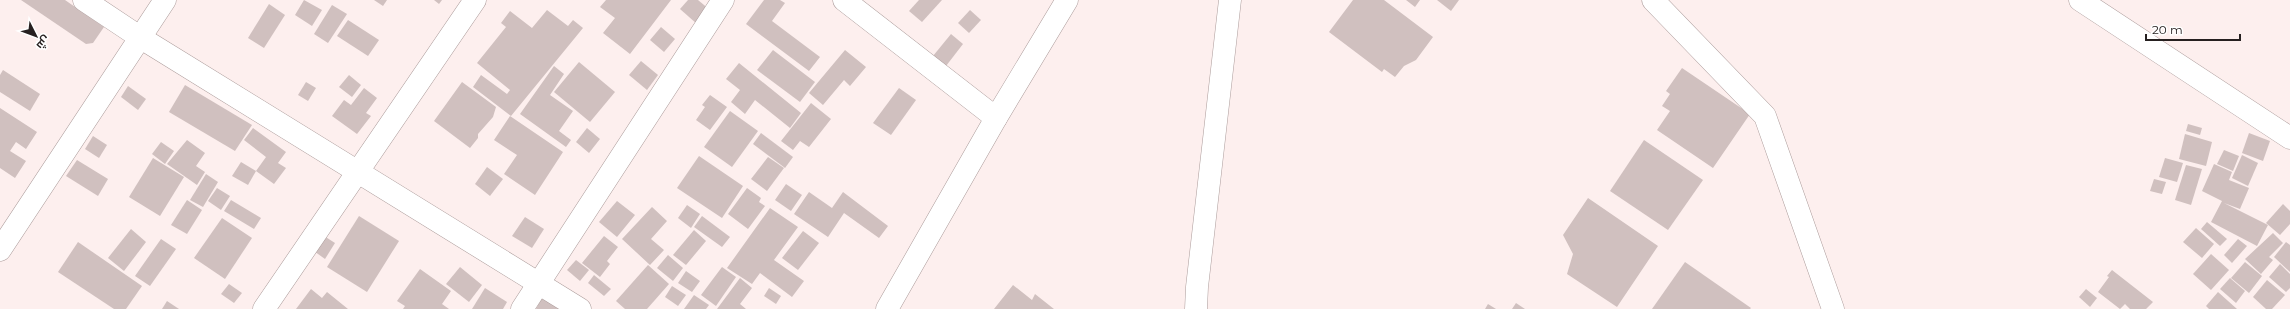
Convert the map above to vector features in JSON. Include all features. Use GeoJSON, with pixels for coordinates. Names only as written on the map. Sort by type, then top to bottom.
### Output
{"type":"FeatureCollection","features":[{"type":"Feature","properties":{"kind":"street"},"geometry":{"type":"LineString","coordinates":[[84,0],[141,38],[580,309]]}},
{"type":"Feature","properties":{"kind":"street"},"geometry":{"type":"LineString","coordinates":[[0,250],[165,0]]}},
{"type":"Feature","properties":{"kind":"street"},"geometry":{"type":"LineString","coordinates":[[264,309],[475,0]]}},
{"type":"Feature","properties":{"kind":"street"},"geometry":{"type":"LineString","coordinates":[[522,309],[724,0]]}},
{"type":"Feature","properties":{"kind":"street"},"geometry":{"type":"LineString","coordinates":[[844,0],[996,118]]}},
{"type":"Feature","properties":{"kind":"street"},"geometry":{"type":"LineString","coordinates":[[887,309],[996,118],[1067,0]]}},
{"type":"Feature","properties":{"kind":"street"},"geometry":{"type":"LineString","coordinates":[[1196,309],[1197,287],[1230,0]]}},
{"type":"Feature","properties":{"kind":"street"},"geometry":{"type":"LineString","coordinates":[[1653,0],[1765,116],[1833,309]]}},
{"type":"Feature","properties":{"kind":"street"},"geometry":{"type":"LineString","coordinates":[[2080,0],[2290,138]]}},
{"type":"Feature","properties":{"kind":"building"},"geometry":{"type":"Polygon","coordinates":[[[21,0],[65,0],[104,27],[93,43],[86,44],[21,0]]]}},
{"type":"Feature","properties":{"kind":"building"},"geometry":{"type":"Polygon","coordinates":[[[304,0],[322,10],[312,26],[295,15],[304,0]]]}},
{"type":"Feature","properties":{"kind":"building"},"geometry":{"type":"Polygon","coordinates":[[[374,0],[387,0],[383,6],[374,0]]]}},
{"type":"Feature","properties":{"kind":"building"},"geometry":{"type":"Polygon","coordinates":[[[434,0],[442,0],[439,4],[434,0]]]}},
{"type":"Feature","properties":{"kind":"building"},"geometry":{"type":"Polygon","coordinates":[[[606,0],[671,0],[630,54],[603,33],[615,18],[600,7],[606,0]]]}},
{"type":"Feature","properties":{"kind":"building"},"geometry":{"type":"Polygon","coordinates":[[[688,0],[698,0],[710,10],[697,24],[680,9],[688,0]]]}},
{"type":"Feature","properties":{"kind":"building"},"geometry":{"type":"Polygon","coordinates":[[[764,0],[780,0],[785,3],[772,21],[820,57],[809,71],[746,24],[764,0]]]}},
{"type":"Feature","properties":{"kind":"building"},"geometry":{"type":"Polygon","coordinates":[[[919,0],[942,0],[922,22],[909,11],[919,0]]]}},
{"type":"Feature","properties":{"kind":"building"},"geometry":{"type":"Polygon","coordinates":[[[1353,0],[1384,0],[1433,37],[1416,60],[1404,66],[1395,77],[1384,69],[1382,72],[1329,32],[1353,0]]]}},
{"type":"Feature","properties":{"kind":"building"},"geometry":{"type":"Polygon","coordinates":[[[1406,0],[1420,0],[1415,7],[1406,0]]]}},
{"type":"Feature","properties":{"kind":"building"},"geometry":{"type":"Polygon","coordinates":[[[1437,0],[1459,0],[1451,11],[1437,0]]]}},
{"type":"Feature","properties":{"kind":"building"},"geometry":{"type":"Polygon","coordinates":[[[269,4],[285,15],[264,48],[248,38],[269,4]]]}},
{"type":"Feature","properties":{"kind":"building"},"geometry":{"type":"Polygon","coordinates":[[[332,5],[347,14],[328,43],[314,34],[332,5]]]}},
{"type":"Feature","properties":{"kind":"building"},"geometry":{"type":"Polygon","coordinates":[[[547,10],[568,26],[573,20],[583,28],[511,116],[473,87],[481,75],[507,94],[510,90],[477,63],[506,27],[501,23],[510,11],[532,28],[547,10]]]}},
{"type":"Feature","properties":{"kind":"building"},"geometry":{"type":"Polygon","coordinates":[[[970,10],[981,20],[969,33],[958,23],[970,10]]]}},
{"type":"Feature","properties":{"kind":"building"},"geometry":{"type":"Polygon","coordinates":[[[348,20],[379,40],[368,56],[337,36],[348,20]]]}},
{"type":"Feature","properties":{"kind":"building"},"geometry":{"type":"Polygon","coordinates":[[[661,27],[675,39],[664,52],[650,40],[661,27]]]}},
{"type":"Feature","properties":{"kind":"building"},"geometry":{"type":"Polygon","coordinates":[[[951,34],[963,44],[946,66],[933,56],[951,34]]]}},
{"type":"Feature","properties":{"kind":"building"},"geometry":{"type":"Polygon","coordinates":[[[773,50],[815,82],[800,102],[757,70],[773,50]]]}},
{"type":"Feature","properties":{"kind":"building"},"geometry":{"type":"Polygon","coordinates":[[[845,50],[866,67],[850,86],[844,80],[823,105],[809,93],[845,50]]]}},
{"type":"Feature","properties":{"kind":"building"},"geometry":{"type":"Polygon","coordinates":[[[641,61],[658,75],[647,90],[629,75],[641,61]]]}},
{"type":"Feature","properties":{"kind":"building"},"geometry":{"type":"Polygon","coordinates":[[[579,62],[615,92],[590,122],[554,92],[579,62]]]}},
{"type":"Feature","properties":{"kind":"building"},"geometry":{"type":"Polygon","coordinates":[[[739,63],[801,113],[790,128],[755,100],[745,114],[731,102],[740,90],[726,79],[739,63]]]}},
{"type":"Feature","properties":{"kind":"building"},"geometry":{"type":"Polygon","coordinates":[[[554,66],[564,74],[550,95],[573,111],[559,131],[571,140],[566,147],[520,114],[554,66]]]}},
{"type":"Feature","properties":{"kind":"building"},"geometry":{"type":"Polygon","coordinates":[[[1682,68],[1750,114],[1713,168],[1657,130],[1670,111],[1662,106],[1670,94],[1666,91],[1682,68]]]}},
{"type":"Feature","properties":{"kind":"building"},"geometry":{"type":"Polygon","coordinates":[[[3,70],[40,94],[30,111],[0,92],[0,75],[3,70]]]}},
{"type":"Feature","properties":{"kind":"building"},"geometry":{"type":"Polygon","coordinates":[[[349,75],[361,85],[352,97],[339,87],[349,75]]]}},
{"type":"Feature","properties":{"kind":"building"},"geometry":{"type":"Polygon","coordinates":[[[306,82],[316,88],[308,101],[298,95],[306,82]]]}},
{"type":"Feature","properties":{"kind":"building"},"geometry":{"type":"Polygon","coordinates":[[[462,82],[496,107],[493,117],[478,134],[478,138],[470,148],[434,121],[462,82]]]}},
{"type":"Feature","properties":{"kind":"building"},"geometry":{"type":"Polygon","coordinates":[[[185,85],[252,125],[235,151],[169,112],[185,85]]]}},
{"type":"Feature","properties":{"kind":"building"},"geometry":{"type":"Polygon","coordinates":[[[128,86],[146,99],[138,110],[121,97],[128,86]]]}},
{"type":"Feature","properties":{"kind":"building"},"geometry":{"type":"Polygon","coordinates":[[[364,88],[377,98],[366,113],[371,116],[357,134],[332,116],[344,100],[351,105],[364,88]]]}},
{"type":"Feature","properties":{"kind":"building"},"geometry":{"type":"Polygon","coordinates":[[[899,88],[916,100],[891,135],[873,123],[899,88]]]}},
{"type":"Feature","properties":{"kind":"building"},"geometry":{"type":"Polygon","coordinates":[[[710,95],[727,107],[710,130],[696,120],[705,107],[702,105],[710,95]]]}},
{"type":"Feature","properties":{"kind":"building"},"geometry":{"type":"Polygon","coordinates":[[[811,103],[831,119],[809,147],[800,141],[793,150],[781,141],[811,103]]]}},
{"type":"Feature","properties":{"kind":"building"},"geometry":{"type":"Polygon","coordinates":[[[0,108],[37,132],[26,149],[16,142],[10,151],[26,161],[15,178],[0,168],[0,108]]]}},
{"type":"Feature","properties":{"kind":"building"},"geometry":{"type":"Polygon","coordinates":[[[730,111],[758,131],[732,167],[704,147],[730,111]]]}},
{"type":"Feature","properties":{"kind":"building"},"geometry":{"type":"Polygon","coordinates":[[[510,116],[563,152],[535,195],[504,174],[517,155],[494,140],[510,116]]]}},
{"type":"Feature","properties":{"kind":"building"},"geometry":{"type":"Polygon","coordinates":[[[2188,124],[2202,128],[2200,135],[2186,131],[2188,124]]]}},
{"type":"Feature","properties":{"kind":"building"},"geometry":{"type":"Polygon","coordinates":[[[253,128],[286,152],[278,163],[286,168],[274,184],[256,171],[266,157],[244,140],[253,128]]]}},
{"type":"Feature","properties":{"kind":"building"},"geometry":{"type":"Polygon","coordinates":[[[587,128],[600,139],[589,153],[576,142],[587,128]]]}},
{"type":"Feature","properties":{"kind":"building"},"geometry":{"type":"Polygon","coordinates":[[[761,133],[793,157],[785,168],[753,144],[761,133]]]}},
{"type":"Feature","properties":{"kind":"building"},"geometry":{"type":"Polygon","coordinates":[[[2249,133],[2270,141],[2263,161],[2242,153],[2249,133]]]}},
{"type":"Feature","properties":{"kind":"building"},"geometry":{"type":"Polygon","coordinates":[[[2185,134],[2212,142],[2206,166],[2179,159],[2185,134]]]}},
{"type":"Feature","properties":{"kind":"building"},"geometry":{"type":"Polygon","coordinates":[[[93,136],[107,145],[99,158],[85,149],[93,136]]]}},
{"type":"Feature","properties":{"kind":"building"},"geometry":{"type":"Polygon","coordinates":[[[187,140],[205,153],[196,166],[205,172],[197,185],[167,164],[187,140]]]}},
{"type":"Feature","properties":{"kind":"building"},"geometry":{"type":"Polygon","coordinates":[[[1644,140],[1703,180],[1668,230],[1610,191],[1644,140]]]}},
{"type":"Feature","properties":{"kind":"building"},"geometry":{"type":"Polygon","coordinates":[[[161,142],[174,151],[165,164],[152,154],[161,142]]]}},
{"type":"Feature","properties":{"kind":"building"},"geometry":{"type":"Polygon","coordinates":[[[2224,150],[2239,156],[2233,171],[2217,164],[2224,150]]]}},
{"type":"Feature","properties":{"kind":"building"},"geometry":{"type":"Polygon","coordinates":[[[2242,155],[2258,163],[2248,186],[2232,178],[2242,155]]]}},
{"type":"Feature","properties":{"kind":"building"},"geometry":{"type":"Polygon","coordinates":[[[699,156],[743,186],[722,218],[677,188],[699,156]]]}},
{"type":"Feature","properties":{"kind":"building"},"geometry":{"type":"Polygon","coordinates":[[[768,157],[784,168],[767,191],[751,179],[768,157]]]}},
{"type":"Feature","properties":{"kind":"building"},"geometry":{"type":"Polygon","coordinates":[[[153,158],[184,177],[160,216],[129,197],[153,158]]]}},
{"type":"Feature","properties":{"kind":"building"},"geometry":{"type":"Polygon","coordinates":[[[2165,158],[2183,163],[2177,182],[2159,177],[2165,158]]]}},
{"type":"Feature","properties":{"kind":"building"},"geometry":{"type":"Polygon","coordinates":[[[77,160],[108,179],[98,196],[66,176],[77,160]]]}},
{"type":"Feature","properties":{"kind":"building"},"geometry":{"type":"Polygon","coordinates":[[[241,162],[256,171],[248,185],[232,176],[241,162]]]}},
{"type":"Feature","properties":{"kind":"building"},"geometry":{"type":"Polygon","coordinates":[[[2214,164],[2232,172],[2229,180],[2249,188],[2240,209],[2224,203],[2268,225],[2257,246],[2211,222],[2222,201],[2202,191],[2214,164]]]}},
{"type":"Feature","properties":{"kind":"building"},"geometry":{"type":"Polygon","coordinates":[[[2186,165],[2202,169],[2191,205],[2175,200],[2186,165]]]}},
{"type":"Feature","properties":{"kind":"building"},"geometry":{"type":"Polygon","coordinates":[[[487,167],[503,179],[490,196],[475,184],[487,167]]]}},
{"type":"Feature","properties":{"kind":"building"},"geometry":{"type":"Polygon","coordinates":[[[206,174],[218,182],[203,207],[190,200],[206,174]]]}},
{"type":"Feature","properties":{"kind":"building"},"geometry":{"type":"Polygon","coordinates":[[[2154,179],[2166,182],[2162,194],[2150,191],[2154,179]]]}},
{"type":"Feature","properties":{"kind":"building"},"geometry":{"type":"Polygon","coordinates":[[[786,184],[802,195],[791,211],[775,200],[786,184]]]}},
{"type":"Feature","properties":{"kind":"building"},"geometry":{"type":"Polygon","coordinates":[[[217,188],[230,196],[221,210],[208,201],[217,188]]]}},
{"type":"Feature","properties":{"kind":"building"},"geometry":{"type":"Polygon","coordinates":[[[747,188],[761,198],[759,202],[765,206],[748,229],[728,214],[747,188]]]}},
{"type":"Feature","properties":{"kind":"building"},"geometry":{"type":"Polygon","coordinates":[[[809,192],[832,208],[843,192],[888,226],[879,238],[844,213],[828,237],[794,214],[809,192]]]}},
{"type":"Feature","properties":{"kind":"building"},"geometry":{"type":"Polygon","coordinates":[[[1588,198],[1658,246],[1617,307],[1567,274],[1573,254],[1563,235],[1588,198]]]}},
{"type":"Feature","properties":{"kind":"building"},"geometry":{"type":"Polygon","coordinates":[[[187,200],[202,210],[187,234],[171,225],[187,200]]]}},
{"type":"Feature","properties":{"kind":"building"},"geometry":{"type":"Polygon","coordinates":[[[231,200],[261,218],[254,229],[224,211],[231,200]]]}},
{"type":"Feature","properties":{"kind":"building"},"geometry":{"type":"Polygon","coordinates":[[[617,201],[635,215],[617,237],[599,222],[617,201]]]}},
{"type":"Feature","properties":{"kind":"building"},"geometry":{"type":"Polygon","coordinates":[[[2283,204],[2290,211],[2290,224],[2280,235],[2266,223],[2283,204]]]}},
{"type":"Feature","properties":{"kind":"building"},"geometry":{"type":"Polygon","coordinates":[[[687,205],[700,214],[691,228],[678,218],[687,205]]]}},
{"type":"Feature","properties":{"kind":"building"},"geometry":{"type":"Polygon","coordinates":[[[652,207],[667,221],[651,239],[664,250],[650,265],[622,239],[652,207]]]}},
{"type":"Feature","properties":{"kind":"building"},"geometry":{"type":"Polygon","coordinates":[[[770,208],[798,227],[774,260],[804,281],[792,297],[760,273],[752,284],[727,268],[770,208]]]}},
{"type":"Feature","properties":{"kind":"building"},"geometry":{"type":"Polygon","coordinates":[[[359,216],[399,241],[367,292],[327,267],[359,216]]]}},
{"type":"Feature","properties":{"kind":"building"},"geometry":{"type":"Polygon","coordinates":[[[702,216],[730,237],[722,247],[694,227],[702,216]]]}},
{"type":"Feature","properties":{"kind":"building"},"geometry":{"type":"Polygon","coordinates":[[[525,217],[544,229],[532,248],[512,236],[525,217]]]}},
{"type":"Feature","properties":{"kind":"building"},"geometry":{"type":"Polygon","coordinates":[[[222,218],[252,238],[225,279],[194,258],[222,218]]]}},
{"type":"Feature","properties":{"kind":"building"},"geometry":{"type":"Polygon","coordinates":[[[2207,222],[2227,239],[2220,246],[2201,229],[2207,222]]]}},
{"type":"Feature","properties":{"kind":"building"},"geometry":{"type":"Polygon","coordinates":[[[2196,228],[2214,244],[2202,258],[2183,242],[2196,228]]]}},
{"type":"Feature","properties":{"kind":"building"},"geometry":{"type":"Polygon","coordinates":[[[131,229],[146,242],[124,271],[108,258],[131,229]]]}},
{"type":"Feature","properties":{"kind":"building"},"geometry":{"type":"Polygon","coordinates":[[[694,230],[706,241],[686,265],[673,255],[694,230]]]}},
{"type":"Feature","properties":{"kind":"building"},"geometry":{"type":"Polygon","coordinates":[[[803,231],[819,243],[798,270],[782,258],[803,231]]]}},
{"type":"Feature","properties":{"kind":"building"},"geometry":{"type":"Polygon","coordinates":[[[2273,233],[2283,243],[2269,257],[2273,260],[2261,274],[2245,259],[2273,233]]]}},
{"type":"Feature","properties":{"kind":"building"},"geometry":{"type":"Polygon","coordinates":[[[321,234],[335,243],[325,259],[311,249],[321,234]]]}},
{"type":"Feature","properties":{"kind":"building"},"geometry":{"type":"Polygon","coordinates":[[[604,236],[618,247],[607,261],[610,264],[600,277],[582,263],[604,236]]]}},
{"type":"Feature","properties":{"kind":"building"},"geometry":{"type":"Polygon","coordinates":[[[161,239],[176,249],[150,286],[135,276],[161,239]]]}},
{"type":"Feature","properties":{"kind":"building"},"geometry":{"type":"Polygon","coordinates":[[[2238,239],[2247,246],[2232,263],[2224,255],[2238,239]]]}},
{"type":"Feature","properties":{"kind":"building"},"geometry":{"type":"Polygon","coordinates":[[[78,242],[142,286],[126,309],[114,309],[58,272],[78,242]]]}},
{"type":"Feature","properties":{"kind":"building"},"geometry":{"type":"Polygon","coordinates":[[[2286,242],[2290,245],[2290,272],[2274,257],[2286,242]]]}},
{"type":"Feature","properties":{"kind":"building"},"geometry":{"type":"Polygon","coordinates":[[[2211,254],[2229,270],[2211,290],[2193,274],[2211,254]]]}},
{"type":"Feature","properties":{"kind":"building"},"geometry":{"type":"Polygon","coordinates":[[[668,255],[683,268],[673,281],[657,268],[668,255]]]}},
{"type":"Feature","properties":{"kind":"building"},"geometry":{"type":"Polygon","coordinates":[[[576,260],[589,270],[580,281],[567,270],[576,260]]]}},
{"type":"Feature","properties":{"kind":"building"},"geometry":{"type":"Polygon","coordinates":[[[1685,262],[1751,308],[1652,309],[1685,262]]]}},
{"type":"Feature","properties":{"kind":"building"},"geometry":{"type":"Polygon","coordinates":[[[2245,262],[2262,276],[2249,293],[2231,278],[2245,262]]]}},
{"type":"Feature","properties":{"kind":"building"},"geometry":{"type":"Polygon","coordinates":[[[2280,264],[2290,274],[2290,288],[2286,292],[2269,277],[2280,264]]]}},
{"type":"Feature","properties":{"kind":"building"},"geometry":{"type":"Polygon","coordinates":[[[648,265],[669,284],[647,309],[625,309],[616,301],[648,265]]]}},
{"type":"Feature","properties":{"kind":"building"},"geometry":{"type":"Polygon","coordinates":[[[460,267],[482,285],[469,302],[446,284],[460,267]]]}},
{"type":"Feature","properties":{"kind":"building"},"geometry":{"type":"Polygon","coordinates":[[[722,267],[736,277],[716,306],[701,295],[722,267]]]}},
{"type":"Feature","properties":{"kind":"building"},"geometry":{"type":"Polygon","coordinates":[[[420,269],[451,291],[442,304],[449,309],[403,309],[405,306],[397,301],[420,269]]]}},
{"type":"Feature","properties":{"kind":"building"},"geometry":{"type":"Polygon","coordinates":[[[2112,270],[2153,302],[2146,309],[2130,309],[2125,304],[2120,309],[2098,292],[2109,277],[2107,276],[2112,270]]]}},
{"type":"Feature","properties":{"kind":"building"},"geometry":{"type":"Polygon","coordinates":[[[686,271],[700,281],[692,292],[678,283],[686,271]]]}},
{"type":"Feature","properties":{"kind":"building"},"geometry":{"type":"Polygon","coordinates":[[[594,275],[611,289],[604,296],[588,283],[594,275]]]}},
{"type":"Feature","properties":{"kind":"building"},"geometry":{"type":"Polygon","coordinates":[[[740,278],[752,288],[740,304],[746,309],[717,309],[740,278]]]}},
{"type":"Feature","properties":{"kind":"building"},"geometry":{"type":"Polygon","coordinates":[[[2230,278],[2245,291],[2236,303],[2220,289],[2230,278]]]}},
{"type":"Feature","properties":{"kind":"building"},"geometry":{"type":"Polygon","coordinates":[[[2267,280],[2285,295],[2272,309],[2266,309],[2253,297],[2267,280]]]}},
{"type":"Feature","properties":{"kind":"building"},"geometry":{"type":"Polygon","coordinates":[[[229,284],[242,293],[234,303],[221,294],[229,284]]]}},
{"type":"Feature","properties":{"kind":"building"},"geometry":{"type":"Polygon","coordinates":[[[1013,285],[1032,300],[1035,294],[1054,309],[994,309],[1013,285]]]}},
{"type":"Feature","properties":{"kind":"building"},"geometry":{"type":"Polygon","coordinates":[[[672,286],[686,295],[678,306],[665,297],[672,286]]]}},
{"type":"Feature","properties":{"kind":"building"},"geometry":{"type":"Polygon","coordinates":[[[485,288],[507,302],[503,309],[472,309],[485,288]]]}},
{"type":"Feature","properties":{"kind":"building"},"geometry":{"type":"Polygon","coordinates":[[[769,288],[781,296],[776,304],[764,296],[769,288]]]}},
{"type":"Feature","properties":{"kind":"building"},"geometry":{"type":"Polygon","coordinates":[[[311,289],[322,298],[327,292],[348,309],[296,309],[311,289]]]}},
{"type":"Feature","properties":{"kind":"building"},"geometry":{"type":"Polygon","coordinates":[[[2086,289],[2097,298],[2090,307],[2079,297],[2086,289]]]}},
{"type":"Feature","properties":{"kind":"building"},"geometry":{"type":"Polygon","coordinates":[[[2218,292],[2237,309],[2209,309],[2206,306],[2218,292]]]}},
{"type":"Feature","properties":{"kind":"building"},"geometry":{"type":"Polygon","coordinates":[[[694,295],[709,305],[706,309],[684,309],[694,295]]]}},
{"type":"Feature","properties":{"kind":"building"},"geometry":{"type":"Polygon","coordinates":[[[543,296],[565,309],[536,309],[543,296]]]}},
{"type":"Feature","properties":{"kind":"building"},"geometry":{"type":"Polygon","coordinates":[[[167,301],[179,309],[162,309],[167,301]]]}},
{"type":"Feature","properties":{"kind":"building"},"geometry":{"type":"Polygon","coordinates":[[[1516,303],[1525,309],[1512,309],[1516,303]]]}},
{"type":"Feature","properties":{"kind":"building"},"geometry":{"type":"Polygon","coordinates":[[[1488,304],[1496,309],[1485,309],[1488,304]]]}}]}
